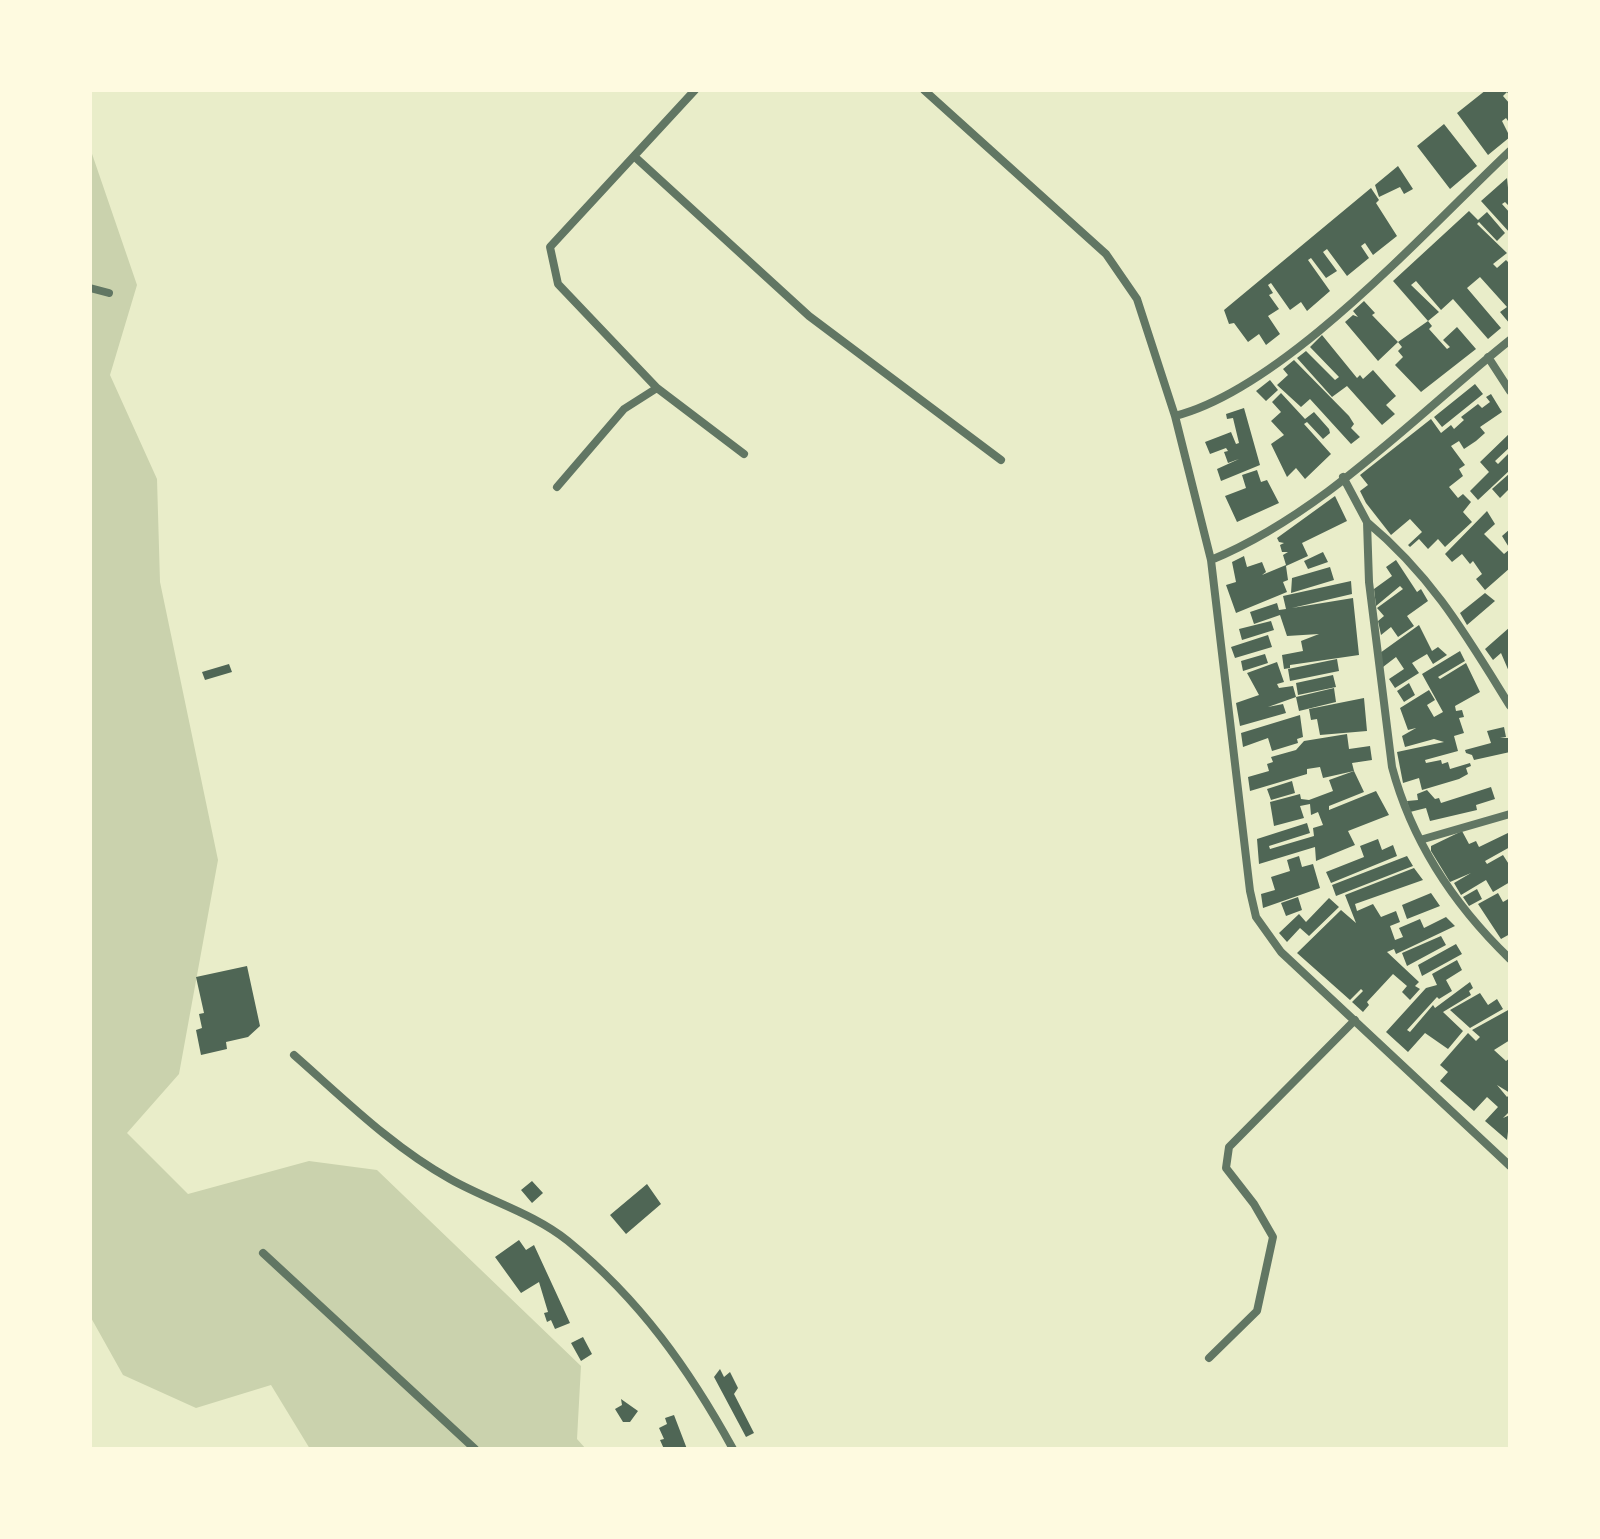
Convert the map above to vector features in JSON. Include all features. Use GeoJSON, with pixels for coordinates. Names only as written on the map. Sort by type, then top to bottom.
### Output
{"type":"FeatureCollection","features":[{"type":"Feature","properties":{"kind":"street"},"geometry":{"type":"LineString","coordinates":[[695,90],[550,247],[558,284],[657,388],[744,454]]}},
{"type":"Feature","properties":{"kind":"street"},"geometry":{"type":"LineString","coordinates":[[924,90],[1086,235],[1124,275],[1137,299],[1175,416],[1211,560],[1246,860],[1256,917],[1281,952],[1510,1166]]}},
{"type":"Feature","properties":{"kind":"street"},"geometry":{"type":"LineString","coordinates":[[1175,416],[1221,400],[1320,329],[1510,151]]}},
{"type":"Feature","properties":{"kind":"street"},"geometry":{"type":"LineString","coordinates":[[635,157],[809,316],[1001,460]]}},
{"type":"Feature","properties":{"kind":"street"},"geometry":{"type":"LineString","coordinates":[[90,288],[109,293]]}},
{"type":"Feature","properties":{"kind":"street"},"geometry":{"type":"LineString","coordinates":[[1211,560],[1280,525],[1510,340]]}},
{"type":"Feature","properties":{"kind":"street"},"geometry":{"type":"LineString","coordinates":[[1488,357],[1510,391]]}},
{"type":"Feature","properties":{"kind":"street"},"geometry":{"type":"LineString","coordinates":[[557,487],[624,409],[657,388]]}},
{"type":"Feature","properties":{"kind":"street"},"geometry":{"type":"LineString","coordinates":[[1343,477],[1367,522],[1396,546],[1443,598],[1510,706]]}},
{"type":"Feature","properties":{"kind":"street"},"geometry":{"type":"LineString","coordinates":[[1367,522],[1369,582],[1392,767],[1420,840],[1454,900],[1510,959]]}},
{"type":"Feature","properties":{"kind":"street"},"geometry":{"type":"LineString","coordinates":[[1420,840],[1510,814]]}},
{"type":"Feature","properties":{"kind":"street"},"geometry":{"type":"LineString","coordinates":[[1209,1358],[1257,1311],[1273,1237],[1254,1204],[1226,1168],[1229,1147],[1355,1020]]}},
{"type":"Feature","properties":{"kind":"street"},"geometry":{"type":"LineString","coordinates":[[294,1055],[422,1162],[452,1180],[537,1220],[576,1248],[647,1319],[685,1365],[733,1449]]}},
{"type":"Feature","properties":{"kind":"street"},"geometry":{"type":"LineString","coordinates":[[263,1253],[475,1449]]}},
{"type":"Feature","properties":{"kind":"green space"},"geometry":{"type":"Polygon","coordinates":[[[90,148],[137,285],[110,375],[157,479],[160,582],[218,860],[179,1074],[127,1133],[188,1194],[309,1161],[377,1170],[581,1366],[577,1439],[586,1449],[310,1449],[271,1385],[196,1408],[123,1375],[90,1316],[90,148]]]}},
{"type":"Feature","properties":{"kind":"building"},"geometry":{"type":"Polygon","coordinates":[[[1486,90],[1510,90],[1510,96],[1507,92],[1503,96],[1510,104],[1510,124],[1506,118],[1502,121],[1510,137],[1488,155],[1457,113],[1486,90]]]}},
{"type":"Feature","properties":{"kind":"building"},"geometry":{"type":"Polygon","coordinates":[[[1444,124],[1477,166],[1450,189],[1417,146],[1444,124]]]}},
{"type":"Feature","properties":{"kind":"building"},"geometry":{"type":"Polygon","coordinates":[[[1398,166],[1413,189],[1404,194],[1400,187],[1379,197],[1375,185],[1398,166]]]}},
{"type":"Feature","properties":{"kind":"building"},"geometry":{"type":"Polygon","coordinates":[[[1507,178],[1510,207],[1505,202],[1502,204],[1510,213],[1510,233],[1481,201],[1507,178]]]}},
{"type":"Feature","properties":{"kind":"building"},"geometry":{"type":"Polygon","coordinates":[[[1371,188],[1379,200],[1376,203],[1397,236],[1373,255],[1365,243],[1361,246],[1369,258],[1347,276],[1327,249],[1323,252],[1337,271],[1326,278],[1311,258],[1308,260],[1330,291],[1307,311],[1301,302],[1290,310],[1271,283],[1268,285],[1273,293],[1269,295],[1279,309],[1268,316],[1280,334],[1266,345],[1259,334],[1248,342],[1234,323],[1229,324],[1224,310],[1371,188]]]}},
{"type":"Feature","properties":{"kind":"building"},"geometry":{"type":"Polygon","coordinates":[[[1469,211],[1478,220],[1487,212],[1505,233],[1497,241],[1479,222],[1477,224],[1507,253],[1493,264],[1497,268],[1506,260],[1510,264],[1510,324],[1500,312],[1507,307],[1480,277],[1467,288],[1501,328],[1488,339],[1453,299],[1441,310],[1416,281],[1411,285],[1439,312],[1428,321],[1393,281],[1469,211]]]}},
{"type":"Feature","properties":{"kind":"building"},"geometry":{"type":"Polygon","coordinates":[[[1364,301],[1375,313],[1372,315],[1398,342],[1378,361],[1345,322],[1353,315],[1358,317],[1353,311],[1364,301]]]}},
{"type":"Feature","properties":{"kind":"building"},"geometry":{"type":"Polygon","coordinates":[[[1428,321],[1432,326],[1429,329],[1447,349],[1450,347],[1443,340],[1457,327],[1476,349],[1421,392],[1395,365],[1403,357],[1398,351],[1402,347],[1398,342],[1428,321]]]}},
{"type":"Feature","properties":{"kind":"building"},"geometry":{"type":"Polygon","coordinates":[[[1322,335],[1357,378],[1360,375],[1363,379],[1373,370],[1396,396],[1386,405],[1395,414],[1382,425],[1347,386],[1332,397],[1297,358],[1306,351],[1335,380],[1339,377],[1310,347],[1322,335]]]}},
{"type":"Feature","properties":{"kind":"building"},"geometry":{"type":"Polygon","coordinates":[[[1294,360],[1349,416],[1354,424],[1351,428],[1360,437],[1351,444],[1310,399],[1301,407],[1277,385],[1288,375],[1283,369],[1294,360]]]}},
{"type":"Feature","properties":{"kind":"building"},"geometry":{"type":"Polygon","coordinates":[[[1270,380],[1278,390],[1266,401],[1256,391],[1270,380]]]}},
{"type":"Feature","properties":{"kind":"building"},"geometry":{"type":"Polygon","coordinates":[[[1475,384],[1483,394],[1442,427],[1434,417],[1475,384]]]}},
{"type":"Feature","properties":{"kind":"building"},"geometry":{"type":"Polygon","coordinates":[[[1281,393],[1305,419],[1314,412],[1329,429],[1330,433],[1323,439],[1307,422],[1304,424],[1331,454],[1305,479],[1296,468],[1287,477],[1271,444],[1284,435],[1271,421],[1281,412],[1272,402],[1281,393]]]}},
{"type":"Feature","properties":{"kind":"building"},"geometry":{"type":"Polygon","coordinates":[[[1491,394],[1502,412],[1480,427],[1485,433],[1464,449],[1459,441],[1451,446],[1465,465],[1459,469],[1463,476],[1449,487],[1458,498],[1463,494],[1471,502],[1463,512],[1472,522],[1445,547],[1438,539],[1428,549],[1419,539],[1410,547],[1408,545],[1422,532],[1410,519],[1391,535],[1366,503],[1360,491],[1368,485],[1360,475],[1431,419],[1441,433],[1451,425],[1454,429],[1464,420],[1461,417],[1478,404],[1482,408],[1490,402],[1486,397],[1491,394]]]}},
{"type":"Feature","properties":{"kind":"building"},"geometry":{"type":"Polygon","coordinates":[[[1244,408],[1260,465],[1221,481],[1217,469],[1239,459],[1228,463],[1224,452],[1228,451],[1226,448],[1210,454],[1205,442],[1231,432],[1236,444],[1239,443],[1233,418],[1227,419],[1226,414],[1244,408]]]}},
{"type":"Feature","properties":{"kind":"building"},"geometry":{"type":"Polygon","coordinates":[[[1510,433],[1510,447],[1495,461],[1498,464],[1510,452],[1510,470],[1478,500],[1470,491],[1489,472],[1480,462],[1510,433]]]}},
{"type":"Feature","properties":{"kind":"building"},"geometry":{"type":"Polygon","coordinates":[[[1257,470],[1261,482],[1267,480],[1279,503],[1237,522],[1225,496],[1246,488],[1242,475],[1257,470]]]}},
{"type":"Feature","properties":{"kind":"building"},"geometry":{"type":"Polygon","coordinates":[[[1510,473],[1510,488],[1500,498],[1492,489],[1510,473]]]}},
{"type":"Feature","properties":{"kind":"building"},"geometry":{"type":"Polygon","coordinates":[[[1335,496],[1347,521],[1302,543],[1308,556],[1286,566],[1288,580],[1283,582],[1287,592],[1236,613],[1226,585],[1236,582],[1232,562],[1244,556],[1247,567],[1262,562],[1266,572],[1262,575],[1286,565],[1283,555],[1288,552],[1282,552],[1280,545],[1284,543],[1277,538],[1335,496]]]}},
{"type":"Feature","properties":{"kind":"building"},"geometry":{"type":"Polygon","coordinates":[[[1487,511],[1495,524],[1484,534],[1504,554],[1510,549],[1510,568],[1485,590],[1476,579],[1482,574],[1473,561],[1470,564],[1462,554],[1452,562],[1445,554],[1487,511]]]}},
{"type":"Feature","properties":{"kind":"building"},"geometry":{"type":"Polygon","coordinates":[[[1510,529],[1510,549],[1502,536],[1510,529]]]}},
{"type":"Feature","properties":{"kind":"building"},"geometry":{"type":"Polygon","coordinates":[[[1323,552],[1328,562],[1308,569],[1304,561],[1323,552]]]}},
{"type":"Feature","properties":{"kind":"building"},"geometry":{"type":"Polygon","coordinates":[[[1396,560],[1417,592],[1421,589],[1428,601],[1407,616],[1414,626],[1398,637],[1391,627],[1381,635],[1378,621],[1384,616],[1377,608],[1403,589],[1400,586],[1376,606],[1374,589],[1392,576],[1386,567],[1396,560]]]}},
{"type":"Feature","properties":{"kind":"building"},"geometry":{"type":"Polygon","coordinates":[[[1330,567],[1334,580],[1291,593],[1292,578],[1330,567]]]}},
{"type":"Feature","properties":{"kind":"building"},"geometry":{"type":"Polygon","coordinates":[[[1351,581],[1352,594],[1292,608],[1353,598],[1359,655],[1290,665],[1290,668],[1284,669],[1282,655],[1303,651],[1301,641],[1319,634],[1287,636],[1280,615],[1254,624],[1250,612],[1277,603],[1279,610],[1286,609],[1283,596],[1351,581]]]}},
{"type":"Feature","properties":{"kind":"building"},"geometry":{"type":"Polygon","coordinates":[[[1485,593],[1495,601],[1467,625],[1460,613],[1485,593]]]}},
{"type":"Feature","properties":{"kind":"building"},"geometry":{"type":"Polygon","coordinates":[[[1271,621],[1274,630],[1242,640],[1239,629],[1271,621]]]}},
{"type":"Feature","properties":{"kind":"building"},"geometry":{"type":"Polygon","coordinates":[[[1419,625],[1432,651],[1438,647],[1447,655],[1433,664],[1427,654],[1412,663],[1419,673],[1395,688],[1389,679],[1404,669],[1396,657],[1383,667],[1380,653],[1419,625]]]}},
{"type":"Feature","properties":{"kind":"building"},"geometry":{"type":"Polygon","coordinates":[[[1510,627],[1510,674],[1501,653],[1493,660],[1485,649],[1510,627]]]}},
{"type":"Feature","properties":{"kind":"building"},"geometry":{"type":"Polygon","coordinates":[[[1268,635],[1272,647],[1235,658],[1231,647],[1268,635]]]}},
{"type":"Feature","properties":{"kind":"building"},"geometry":{"type":"Polygon","coordinates":[[[1460,651],[1465,661],[1438,677],[1440,679],[1466,663],[1480,692],[1455,706],[1456,711],[1462,710],[1464,717],[1459,718],[1464,733],[1454,736],[1458,751],[1425,760],[1426,763],[1448,762],[1450,769],[1470,763],[1471,766],[1466,768],[1468,774],[1459,779],[1422,790],[1419,778],[1403,783],[1397,752],[1444,742],[1434,739],[1405,747],[1402,736],[1416,728],[1408,730],[1400,708],[1429,690],[1435,700],[1427,705],[1434,717],[1443,712],[1422,674],[1460,651]]]}},
{"type":"Feature","properties":{"kind":"building"},"geometry":{"type":"Polygon","coordinates":[[[1265,654],[1268,663],[1243,671],[1241,661],[1265,654]]]}},
{"type":"Feature","properties":{"kind":"building"},"geometry":{"type":"Polygon","coordinates":[[[1337,659],[1339,671],[1290,681],[1288,669],[1337,659]]]}},
{"type":"Feature","properties":{"kind":"building"},"geometry":{"type":"Polygon","coordinates":[[[1277,662],[1284,682],[1277,684],[1279,688],[1293,686],[1296,697],[1268,707],[1283,704],[1286,713],[1240,726],[1236,703],[1259,695],[1247,673],[1277,662]]]}},
{"type":"Feature","properties":{"kind":"building"},"geometry":{"type":"Polygon","coordinates":[[[229,664],[232,672],[205,680],[202,672],[229,664]]]}},
{"type":"Feature","properties":{"kind":"building"},"geometry":{"type":"Polygon","coordinates":[[[1333,675],[1336,687],[1298,695],[1296,683],[1333,675]]]}},
{"type":"Feature","properties":{"kind":"building"},"geometry":{"type":"Polygon","coordinates":[[[1409,683],[1415,695],[1404,702],[1397,691],[1409,683]]]}},
{"type":"Feature","properties":{"kind":"building"},"geometry":{"type":"Polygon","coordinates":[[[1334,688],[1336,702],[1299,711],[1296,697],[1334,688]]]}},
{"type":"Feature","properties":{"kind":"building"},"geometry":{"type":"Polygon","coordinates":[[[1364,698],[1367,731],[1320,735],[1317,719],[1311,720],[1309,709],[1364,698]]]}},
{"type":"Feature","properties":{"kind":"building"},"geometry":{"type":"Polygon","coordinates":[[[1300,715],[1303,737],[1297,739],[1298,743],[1272,751],[1268,738],[1243,747],[1241,733],[1300,715]]]}},
{"type":"Feature","properties":{"kind":"building"},"geometry":{"type":"Polygon","coordinates":[[[1504,727],[1506,737],[1500,738],[1508,738],[1510,752],[1474,760],[1472,755],[1466,753],[1465,750],[1491,743],[1487,731],[1504,727]]]}},
{"type":"Feature","properties":{"kind":"building"},"geometry":{"type":"Polygon","coordinates":[[[1347,734],[1349,749],[1370,746],[1372,760],[1352,763],[1354,771],[1323,778],[1320,767],[1307,769],[1307,774],[1250,791],[1248,777],[1269,771],[1267,764],[1273,762],[1271,757],[1296,750],[1304,741],[1347,734]]]}},
{"type":"Feature","properties":{"kind":"building"},"geometry":{"type":"Polygon","coordinates":[[[1354,771],[1364,792],[1329,806],[1329,810],[1376,791],[1389,815],[1348,831],[1355,845],[1316,861],[1315,847],[1259,864],[1257,839],[1307,823],[1310,833],[1269,846],[1270,849],[1314,836],[1313,828],[1323,825],[1318,812],[1311,815],[1310,804],[1300,806],[1304,818],[1274,826],[1270,802],[1300,794],[1301,799],[1309,800],[1333,791],[1329,780],[1354,771]]]}},
{"type":"Feature","properties":{"kind":"building"},"geometry":{"type":"Polygon","coordinates":[[[1292,781],[1295,793],[1271,800],[1267,789],[1292,781]]]}},
{"type":"Feature","properties":{"kind":"building"},"geometry":{"type":"Polygon","coordinates":[[[1491,787],[1495,799],[1476,805],[1477,810],[1430,821],[1426,808],[1410,812],[1407,801],[1418,800],[1417,794],[1427,790],[1441,803],[1491,787]]]}},
{"type":"Feature","properties":{"kind":"building"},"geometry":{"type":"Polygon","coordinates":[[[1462,831],[1469,844],[1476,841],[1479,847],[1510,832],[1510,847],[1485,861],[1487,864],[1503,855],[1510,866],[1510,882],[1493,892],[1486,880],[1461,895],[1454,883],[1471,873],[1450,882],[1431,846],[1462,831]]]}},
{"type":"Feature","properties":{"kind":"building"},"geometry":{"type":"Polygon","coordinates":[[[1378,839],[1382,850],[1393,845],[1397,856],[1331,883],[1326,872],[1364,857],[1360,846],[1378,839]]]}},
{"type":"Feature","properties":{"kind":"building"},"geometry":{"type":"Polygon","coordinates":[[[1299,856],[1302,867],[1313,864],[1320,888],[1263,908],[1261,894],[1275,890],[1271,877],[1290,871],[1287,860],[1299,856]]]}},
{"type":"Feature","properties":{"kind":"building"},"geometry":{"type":"Polygon","coordinates":[[[1407,856],[1413,866],[1336,896],[1332,885],[1407,856]]]}},
{"type":"Feature","properties":{"kind":"building"},"geometry":{"type":"Polygon","coordinates":[[[1414,868],[1423,880],[1355,904],[1357,911],[1373,904],[1381,917],[1396,911],[1400,922],[1390,926],[1395,940],[1403,937],[1399,928],[1420,919],[1424,928],[1446,917],[1455,926],[1396,954],[1394,949],[1387,952],[1419,982],[1415,986],[1420,989],[1410,1000],[1402,992],[1407,986],[1393,974],[1367,1002],[1369,1005],[1363,1012],[1352,1002],[1363,991],[1361,989],[1350,1000],[1297,953],[1341,910],[1356,923],[1345,895],[1414,868]]]}},
{"type":"Feature","properties":{"kind":"building"},"geometry":{"type":"Polygon","coordinates":[[[1477,889],[1482,899],[1469,906],[1463,897],[1477,889]]]}},
{"type":"Feature","properties":{"kind":"building"},"geometry":{"type":"Polygon","coordinates":[[[1431,893],[1440,906],[1407,919],[1402,905],[1431,893]]]}},
{"type":"Feature","properties":{"kind":"building"},"geometry":{"type":"Polygon","coordinates":[[[1498,893],[1503,902],[1510,898],[1510,934],[1501,939],[1478,904],[1498,893]]]}},
{"type":"Feature","properties":{"kind":"building"},"geometry":{"type":"Polygon","coordinates":[[[1298,897],[1302,910],[1286,916],[1281,903],[1298,897]]]}},
{"type":"Feature","properties":{"kind":"building"},"geometry":{"type":"Polygon","coordinates":[[[1329,898],[1339,907],[1309,936],[1300,928],[1287,942],[1279,933],[1299,914],[1306,922],[1329,898]]]}},
{"type":"Feature","properties":{"kind":"building"},"geometry":{"type":"Polygon","coordinates":[[[1441,936],[1446,945],[1407,966],[1402,953],[1441,936]]]}},
{"type":"Feature","properties":{"kind":"building"},"geometry":{"type":"Polygon","coordinates":[[[1456,944],[1462,954],[1422,976],[1418,965],[1456,944]]]}},
{"type":"Feature","properties":{"kind":"building"},"geometry":{"type":"Polygon","coordinates":[[[1457,960],[1462,970],[1446,980],[1452,991],[1439,999],[1437,997],[1407,1030],[1410,1032],[1433,1005],[1435,1008],[1470,982],[1473,988],[1469,991],[1471,995],[1443,1012],[1463,1031],[1448,1049],[1425,1033],[1408,1052],[1386,1032],[1426,988],[1437,985],[1432,974],[1457,960]]]}},
{"type":"Feature","properties":{"kind":"building"},"geometry":{"type":"Polygon","coordinates":[[[247,966],[260,1026],[248,1037],[226,1042],[227,1049],[201,1055],[196,1030],[202,1028],[199,1014],[204,1013],[196,977],[247,966]]]}},
{"type":"Feature","properties":{"kind":"building"},"geometry":{"type":"Polygon","coordinates":[[[1480,993],[1488,1005],[1497,999],[1503,1009],[1470,1028],[1450,1010],[1480,993]]]}},
{"type":"Feature","properties":{"kind":"building"},"geometry":{"type":"Polygon","coordinates":[[[1510,1009],[1510,1040],[1494,1050],[1506,1061],[1510,1058],[1510,1093],[1497,1085],[1507,1097],[1510,1094],[1510,1111],[1503,1118],[1510,1115],[1507,1140],[1485,1121],[1498,1107],[1487,1097],[1474,1111],[1440,1081],[1448,1072],[1440,1065],[1468,1033],[1476,1041],[1480,1037],[1472,1030],[1510,1009]]]}},
{"type":"Feature","properties":{"kind":"building"},"geometry":{"type":"Polygon","coordinates":[[[532,1181],[543,1193],[532,1203],[521,1190],[532,1181]]]}},
{"type":"Feature","properties":{"kind":"building"},"geometry":{"type":"Polygon","coordinates":[[[647,1184],[661,1204],[626,1234],[610,1215],[647,1184]]]}},
{"type":"Feature","properties":{"kind":"building"},"geometry":{"type":"Polygon","coordinates":[[[519,1240],[526,1250],[534,1245],[570,1323],[555,1329],[551,1320],[547,1322],[544,1313],[548,1312],[539,1282],[521,1293],[495,1257],[519,1240]]]}},
{"type":"Feature","properties":{"kind":"building"},"geometry":{"type":"Polygon","coordinates":[[[583,1337],[592,1354],[581,1361],[571,1343],[583,1337]]]}},
{"type":"Feature","properties":{"kind":"building"},"geometry":{"type":"Polygon","coordinates":[[[720,1369],[724,1377],[730,1372],[738,1388],[734,1394],[754,1433],[746,1437],[714,1377],[720,1369]]]}},
{"type":"Feature","properties":{"kind":"building"},"geometry":{"type":"Polygon","coordinates":[[[621,1399],[638,1411],[630,1422],[623,1422],[615,1409],[622,1405],[621,1399]]]}},
{"type":"Feature","properties":{"kind":"building"},"geometry":{"type":"Polygon","coordinates":[[[674,1415],[687,1449],[664,1449],[660,1440],[664,1439],[659,1428],[667,1424],[665,1418],[674,1415]]]}}]}
